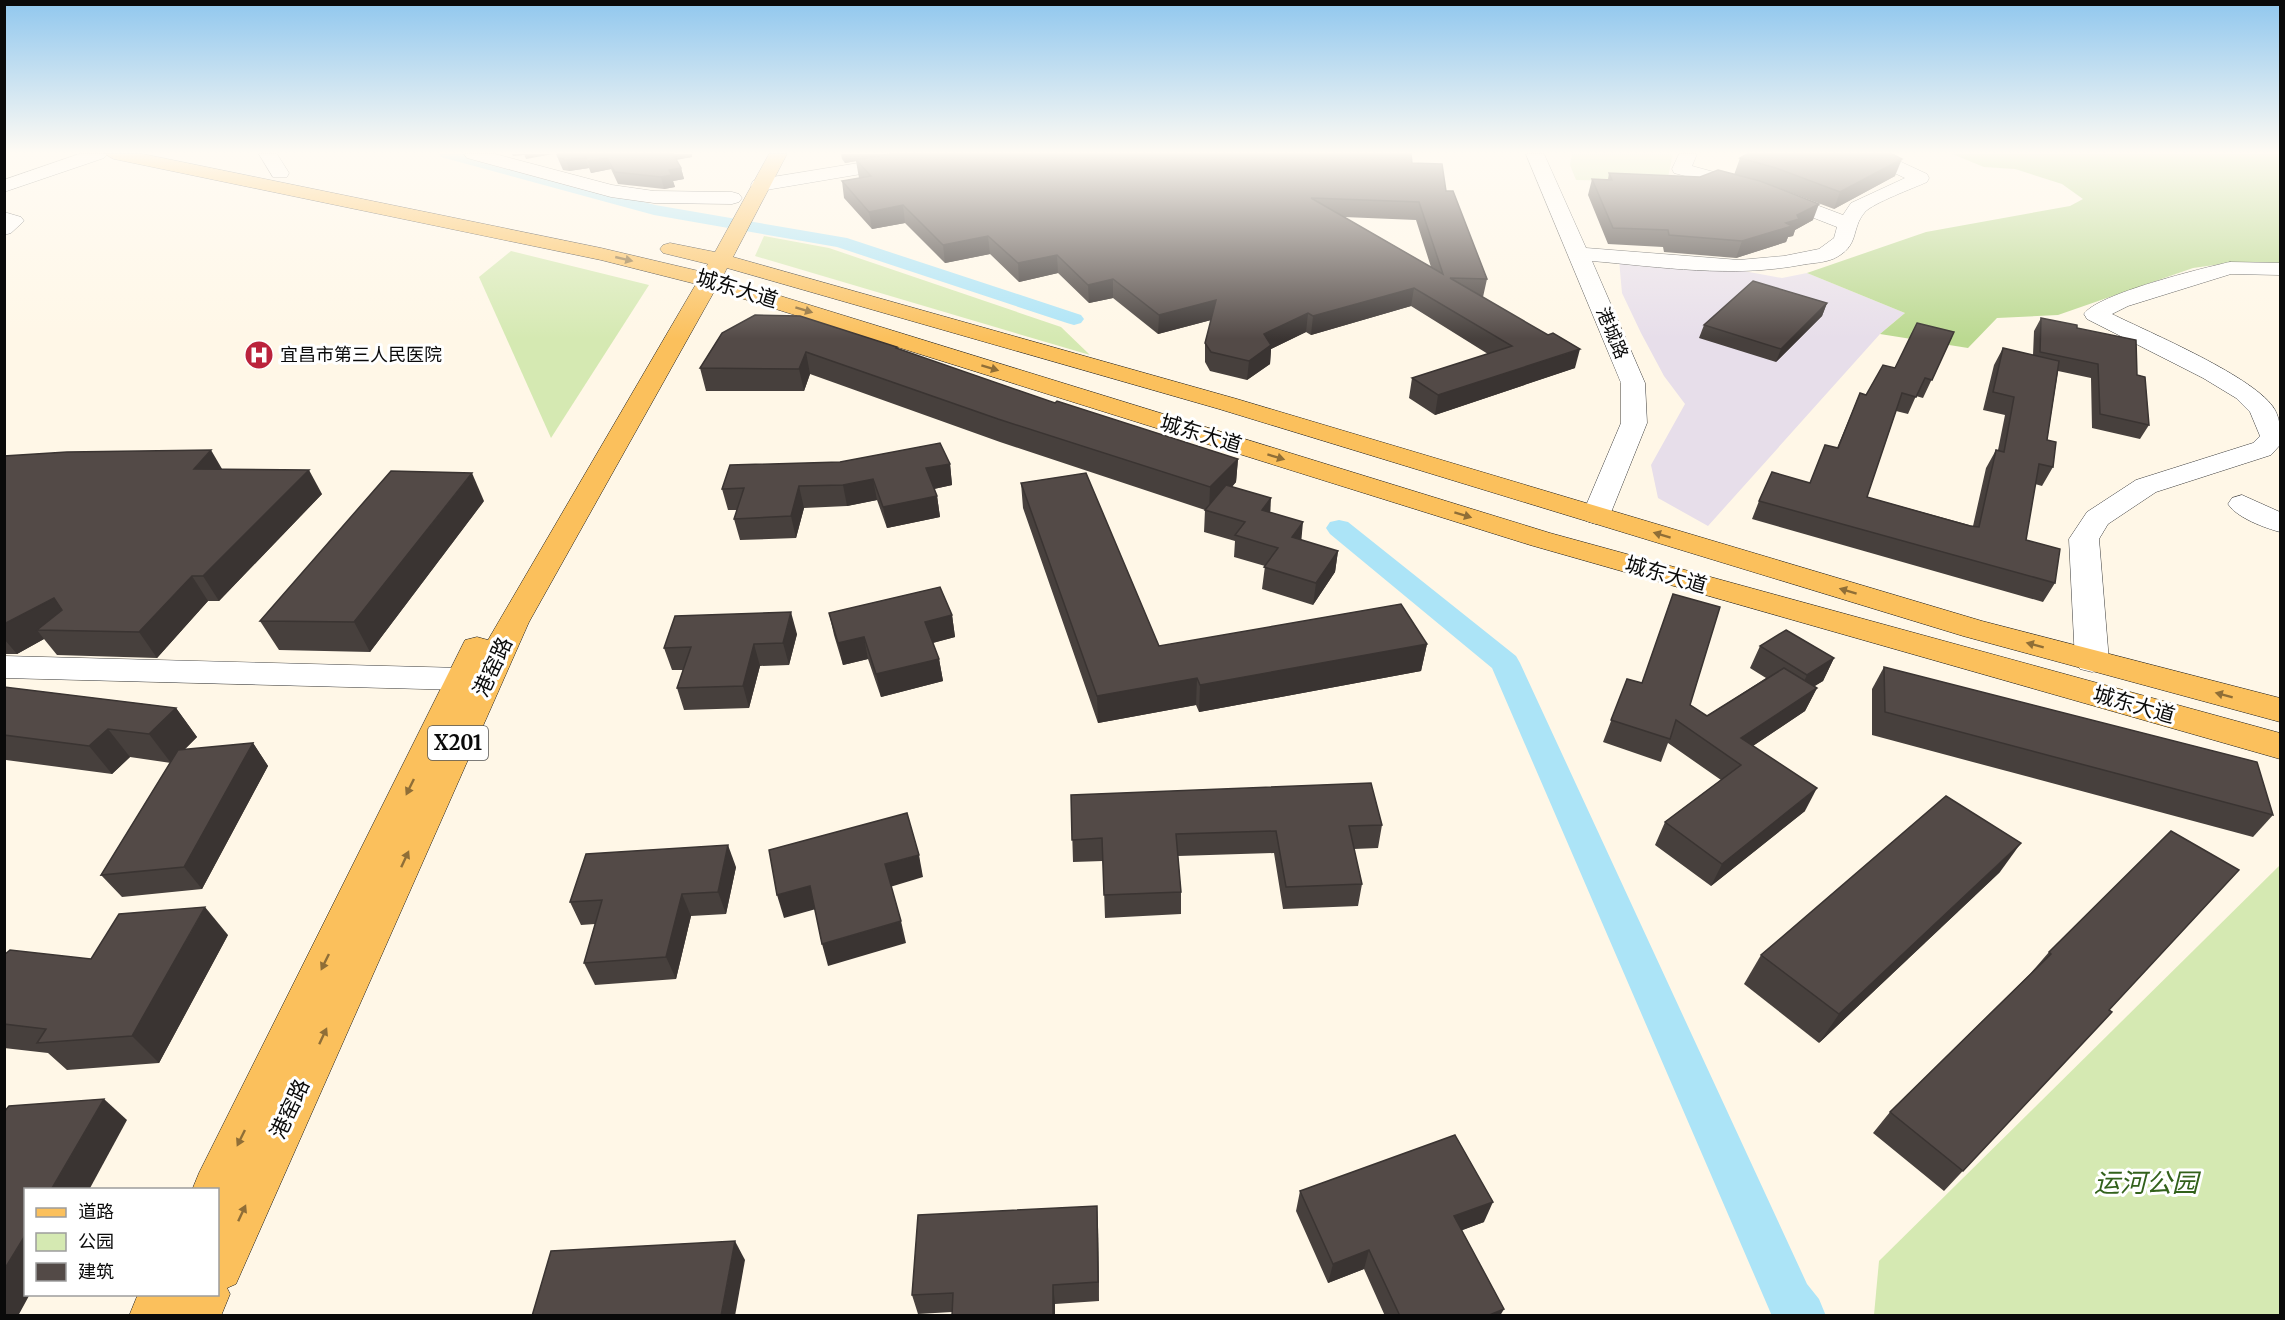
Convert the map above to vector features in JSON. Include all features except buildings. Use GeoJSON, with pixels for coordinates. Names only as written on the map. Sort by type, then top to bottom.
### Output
{"type":"FeatureCollection","features":[{"type":"Feature","properties":{"kind":"main road","name":"城东大道"},"geometry":{"type":"LineString","coordinates":[[414,216],[601,254],[719,237],[1540,540],[2280,746]]}},
{"type":"Feature","properties":{"kind":"main road"},"geometry":{"type":"LineString","coordinates":[[499,216],[619,239]]}},
{"type":"Feature","properties":{"kind":"main road","name":"港窑路"},"geometry":{"type":"LineString","coordinates":[[219,1264],[513,622],[729,216]]}},
{"type":"Feature","properties":{"kind":"main road","name":"港窑路"},"geometry":{"type":"LineString","coordinates":[[217,1188],[489,623],[719,237],[736,216]]}},
{"type":"Feature","properties":{"kind":"main road","name":"城东大道"},"geometry":{"type":"LineString","coordinates":[[653,245],[719,237],[1228,404],[1974,629],[2280,710]]}},
{"type":"Feature","properties":{"kind":"main road"},"geometry":{"type":"LineString","coordinates":[[155,1316],[164,1296]]}},
{"type":"Feature","properties":{"kind":"main road"},"geometry":{"type":"LineString","coordinates":[[195,1316],[203,1296]]}},
{"type":"Feature","properties":{"kind":"street"},"geometry":{"type":"LineString","coordinates":[[684,216],[719,237]]}},
{"type":"Feature","properties":{"kind":"street","name":"港城路"},"geometry":{"type":"LineString","coordinates":[[1561,216],[1633,383],[1634,423],[1596,515]]}},
{"type":"Feature","properties":{"kind":"street"},"geometry":{"type":"LineString","coordinates":[[1826,216],[1848,224]]}},
{"type":"Feature","properties":{"kind":"street"},"geometry":{"type":"LineString","coordinates":[[1578,254],[1739,266],[1784,262],[1826,254],[1844,241],[1848,224],[1853,216]]}},
{"type":"Feature","properties":{"kind":"street"},"geometry":{"type":"LineString","coordinates":[[4,218],[15,221],[4,229]]}},
{"type":"Feature","properties":{"kind":"street"},"geometry":{"type":"LineString","coordinates":[[2092,660],[2084,539],[2097,518],[2145,486],[2262,449],[2274,437],[2262,409],[2245,393],[2212,373],[2095,314],[2120,301],[2230,268],[2280,269]]}},
{"type":"Feature","properties":{"kind":"street"},"geometry":{"type":"LineString","coordinates":[[2242,504],[2280,523]]}},
{"type":"Feature","properties":{"kind":"street"},"geometry":{"type":"LineString","coordinates":[[4,667],[462,679]]}},
{"type":"Feature","properties":{"kind":"shaded area"},"geometry":{"type":"Polygon","coordinates":[[[1619,260],[1733,269],[1782,278],[1807,273],[1905,313],[1880,334],[1708,526],[1658,498],[1651,465],[1685,404],[1664,376],[1622,293],[1619,260]]]}},
{"type":"Feature","properties":{"kind":"green space"},"geometry":{"type":"Polygon","coordinates":[[[2017,216],[2280,216],[2280,265],[2236,262],[2193,268],[2058,315],[1997,318],[1968,348],[1880,334],[1905,313],[1807,273],[1926,232],[2017,216]]]}},
{"type":"Feature","properties":{"kind":"green space"},"geometry":{"type":"Polygon","coordinates":[[[764,236],[829,248],[1061,327],[1090,355],[755,256],[764,236]]]}},
{"type":"Feature","properties":{"kind":"green space"},"geometry":{"type":"Polygon","coordinates":[[[511,251],[649,285],[551,438],[479,277],[511,251]]]}},
{"type":"Feature","properties":{"kind":"green space","name":"运河公园"},"geometry":{"type":"Polygon","coordinates":[[[2280,865],[2280,1315],[1874,1315],[1879,1261],[2280,865]]]}},
{"type":"Feature","properties":{"kind":"waterway"},"geometry":{"type":"LineString","coordinates":[[687,216],[840,242],[1074,319]]}},
{"type":"Feature","properties":{"kind":"waterway"},"geometry":{"type":"LineString","coordinates":[[1339,528],[1505,663],[1790,1301],[1802,1316]]}},
{"type":"Feature","properties":{"kind":"place","name":"宜昌市第三人民医院"},"geometry":{"type":"Point","coordinates":[259,355]}}]}
